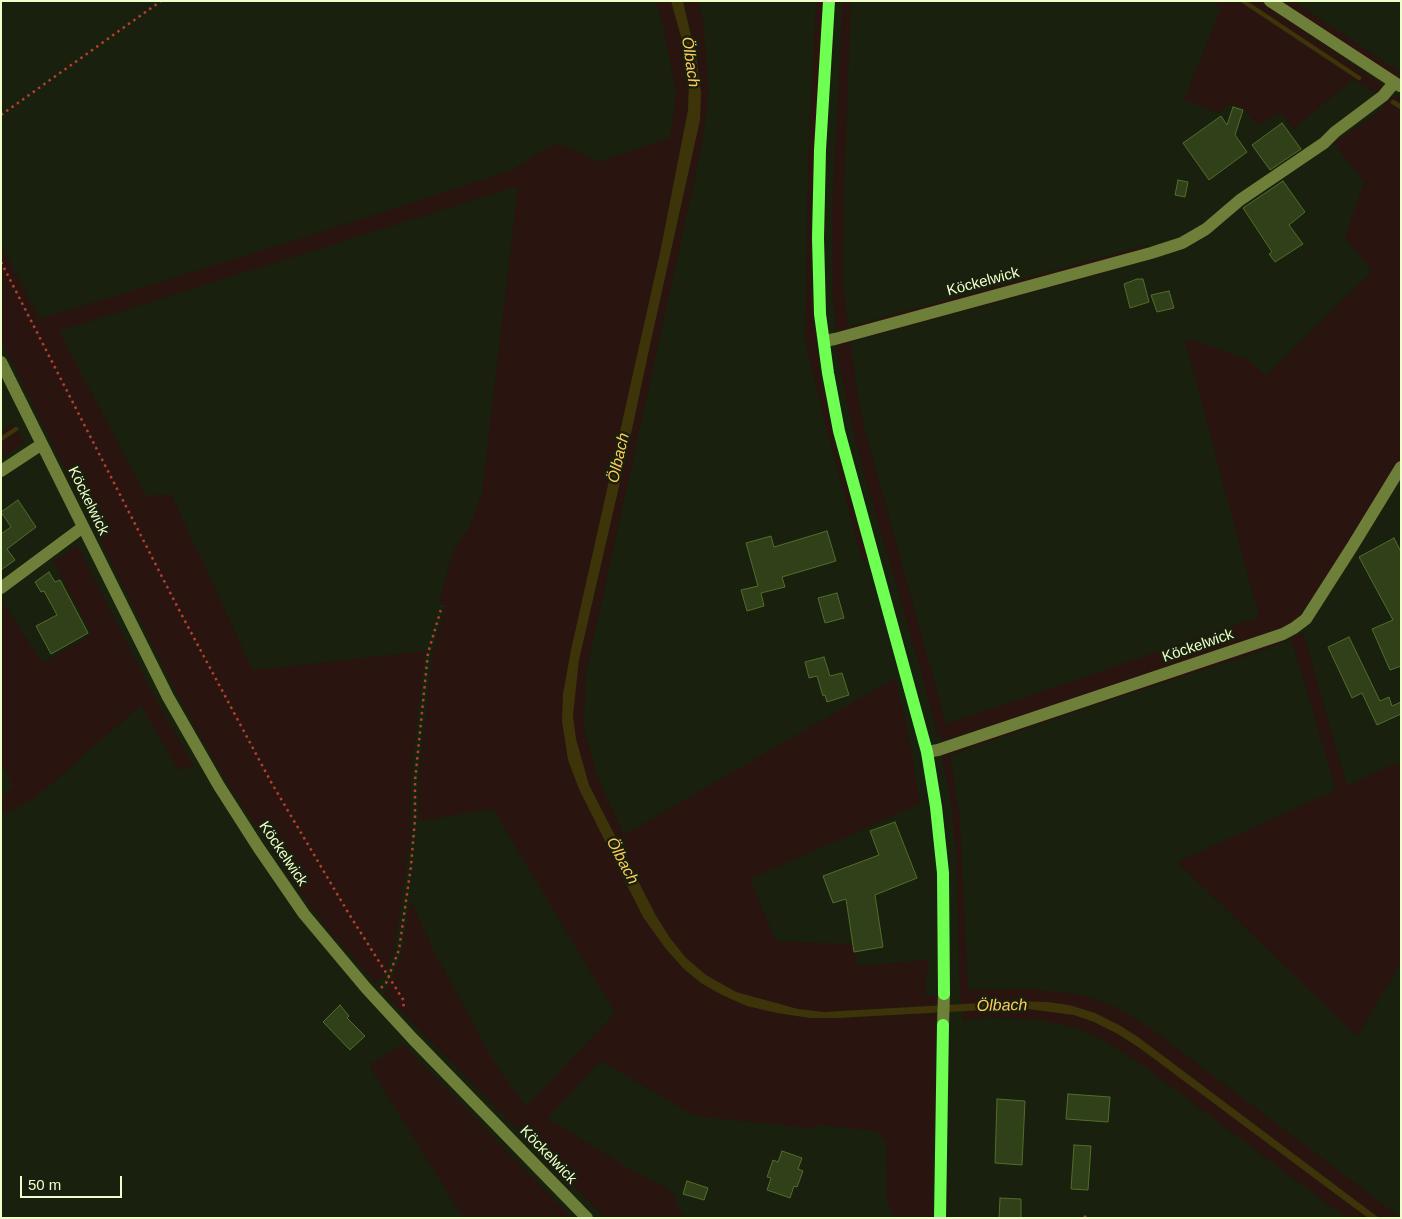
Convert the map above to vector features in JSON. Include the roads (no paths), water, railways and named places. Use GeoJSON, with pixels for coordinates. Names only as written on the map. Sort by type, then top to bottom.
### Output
{"type":"FeatureCollection","features":[{"type":"Feature","properties":{"kind":"main road"},"geometry":{"type":"LineString","coordinates":[[829,1],[820,150],[818,238],[820,314],[839,430],[927,752],[936,807],[943,873],[944,994]]}},
{"type":"Feature","properties":{"kind":"main road"},"geometry":{"type":"LineString","coordinates":[[940,1218],[943,1025]]}},
{"type":"Feature","properties":{"kind":"street"},"geometry":{"type":"LineString","coordinates":[[1270,1],[1398,85]]}},
{"type":"Feature","properties":{"kind":"street","name":"Köckelwick"},"geometry":{"type":"LineString","coordinates":[[824,341],[1151,253],[1182,242],[1206,230],[1240,200],[1324,142],[1398,85]]}},
{"type":"Feature","properties":{"kind":"street","name":"Köckelwick"},"geometry":{"type":"LineString","coordinates":[[1,362],[168,697],[219,786],[258,847],[304,914],[373,996],[587,1218]]}},
{"type":"Feature","properties":{"kind":"street"},"geometry":{"type":"LineString","coordinates":[[1,472],[42,444]]}},
{"type":"Feature","properties":{"kind":"street","name":"Köckelwick"},"geometry":{"type":"LineString","coordinates":[[927,752],[938,750],[1264,641],[1294,628],[1306,619],[1401,467]]}},
{"type":"Feature","properties":{"kind":"street"},"geometry":{"type":"LineString","coordinates":[[1,588],[83,527]]}},
{"type":"Feature","properties":{"kind":"street"},"geometry":{"type":"LineString","coordinates":[[943,1025],[944,994]]}},
{"type":"Feature","properties":{"kind":"water","name":"Ölbach"},"geometry":{"type":"Polygon","coordinates":[[[671,1],[683,1],[697,62],[701,93],[700,120],[579,660],[573,715],[576,739],[589,785],[655,914],[670,938],[686,958],[706,975],[736,992],[798,1009],[824,1012],[1017,1001],[1069,1005],[1095,1013],[1138,1037],[1379,1218],[1368,1218],[1141,1049],[1118,1034],[1094,1022],[1074,1015],[1020,1008],[838,1018],[810,1018],[777,1013],[747,1006],[701,983],[684,969],[666,949],[643,917],[579,789],[568,760],[562,721],[563,694],[571,650],[660,253],[688,110],[689,82],[685,51],[671,1]]]}},
{"type":"Feature","properties":{"kind":"waterway"},"geometry":{"type":"LineString","coordinates":[[1243,1],[1359,78]]}},
{"type":"Feature","properties":{"kind":"waterway"},"geometry":{"type":"LineString","coordinates":[[1393,102],[1401,107]]}},
{"type":"Feature","properties":{"kind":"waterway"},"geometry":{"type":"LineString","coordinates":[[1,439],[16,429]]}}]}
